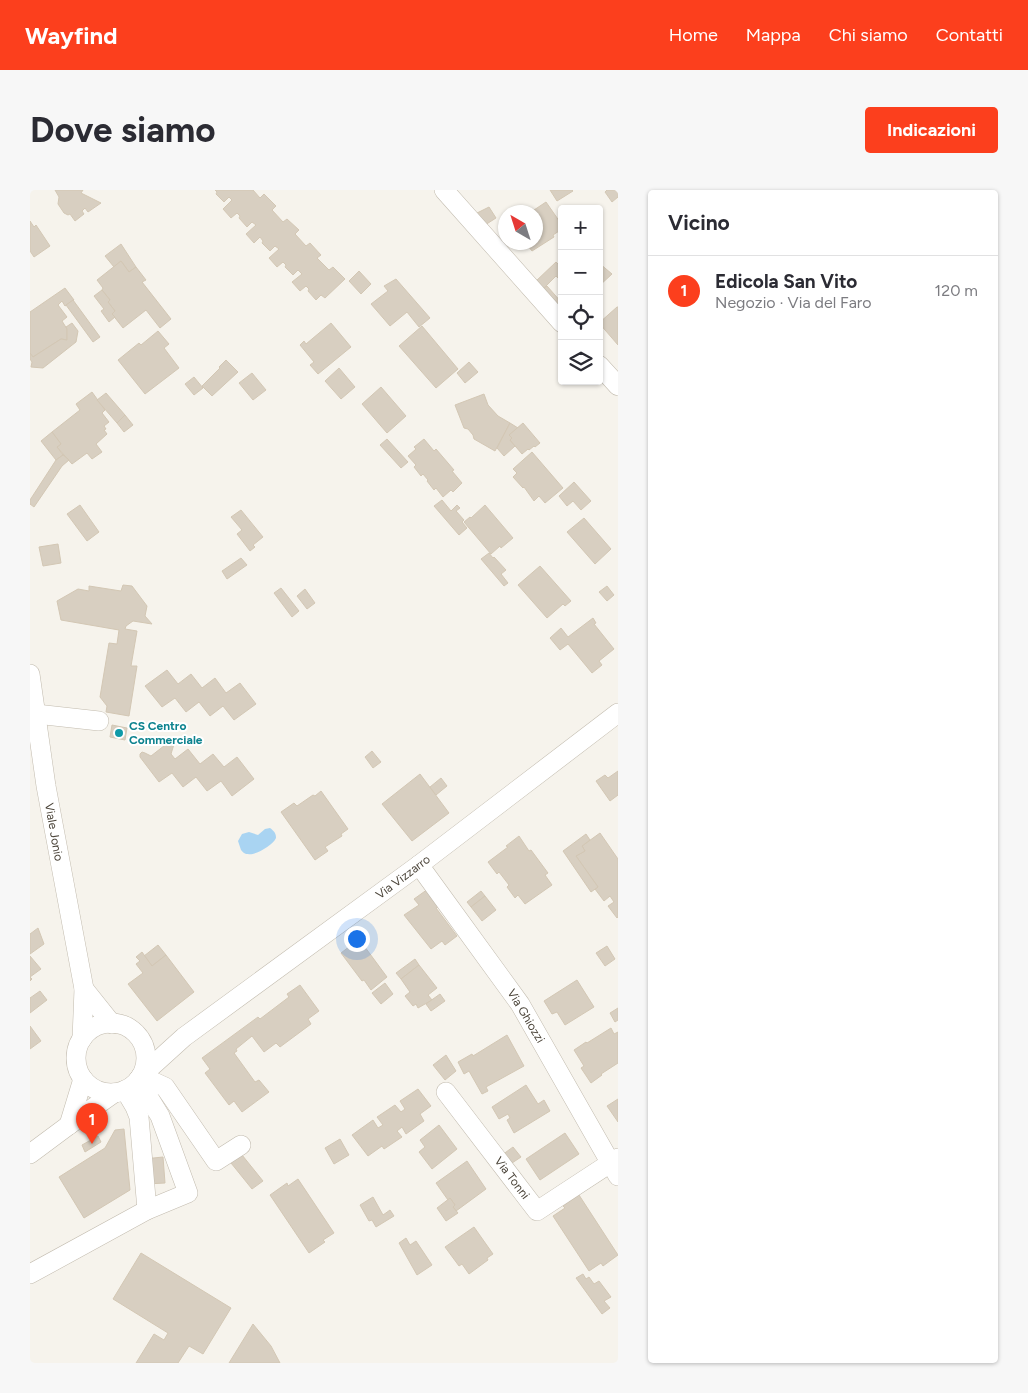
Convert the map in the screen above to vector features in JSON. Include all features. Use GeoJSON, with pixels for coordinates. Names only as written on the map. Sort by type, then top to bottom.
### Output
{"type":"FeatureCollection","features":[{"type":"Feature","properties":{"kind":"street"},"geometry":{"type":"LineString","coordinates":[[444,190],[558,318]]}},
{"type":"Feature","properties":{"kind":"street"},"geometry":{"type":"LineString","coordinates":[[603,369],[618,386]]}},
{"type":"Feature","properties":{"kind":"street","name":"Viale Jonio"},"geometry":{"type":"LineString","coordinates":[[30,674],[46,786],[84,989],[82,1039]]}},
{"type":"Feature","properties":{"kind":"street"},"geometry":{"type":"LineString","coordinates":[[36,714],[99,721]]}},
{"type":"Feature","properties":{"kind":"street","name":"Via Vizzarro"},"geometry":{"type":"LineString","coordinates":[[30,1154],[129,1085],[184,1037],[616,719]]}},
{"type":"Feature","properties":{"kind":"street"},"geometry":{"type":"LineString","coordinates":[[30,798],[46,786]]}},
{"type":"Feature","properties":{"kind":"street","name":"Via Ghiozzi"},"geometry":{"type":"LineString","coordinates":[[419,865],[520,1004],[615,1166]]}},
{"type":"Feature","properties":{"kind":"street","name":"Viale Jonio"},"geometry":{"type":"LineString","coordinates":[[84,989],[112,1024]]}},
{"type":"Feature","properties":{"kind":"street"},"geometry":{"type":"LineString","coordinates":[[129,1085],[145,1065],[146,1054],[142,1042],[128,1027],[106,1023],[94,1027],[78,1045],[76,1057],[77,1069],[92,1088],[103,1092],[129,1085],[165,1086],[216,1161],[241,1145]]}},
{"type":"Feature","properties":{"kind":"street","name":"Via Vizzarro"},"geometry":{"type":"LineString","coordinates":[[142,1042],[184,1037]]}},
{"type":"Feature","properties":{"kind":"street"},"geometry":{"type":"LineString","coordinates":[[69,1125],[83,1079]]}},
{"type":"Feature","properties":{"kind":"street"},"geometry":{"type":"LineString","coordinates":[[129,1085],[139,1117],[146,1210]]}},
{"type":"Feature","properties":{"kind":"street"},"geometry":{"type":"LineString","coordinates":[[30,1274],[146,1210],[188,1193],[160,1116],[129,1085]]}},
{"type":"Feature","properties":{"kind":"street","name":"Via Tonni"},"geometry":{"type":"LineString","coordinates":[[446,1092],[537,1211],[615,1166]]}},
{"type":"Feature","properties":{"kind":"water"},"geometry":{"type":"Polygon","coordinates":[[[270,828],[276,835],[276,838],[268,847],[251,854],[246,854],[241,850],[238,841],[242,834],[249,832],[258,835],[265,829],[270,828]]]}},
{"type":"Feature","properties":{"kind":"building"},"geometry":{"type":"Polygon","coordinates":[[[55,190],[83,190],[81,193],[101,203],[88,212],[85,208],[82,211],[84,214],[75,221],[70,214],[64,213],[58,204],[59,197],[55,190]]]}},
{"type":"Feature","properties":{"kind":"building"},"geometry":{"type":"Polygon","coordinates":[[[215,190],[253,190],[260,198],[264,194],[276,206],[272,210],[283,222],[287,219],[299,230],[295,234],[306,246],[310,243],[321,255],[317,258],[329,270],[333,267],[345,279],[325,298],[321,295],[316,300],[306,286],[300,291],[292,282],[302,274],[298,270],[293,275],[283,262],[277,267],[269,258],[279,249],[275,246],[270,251],[262,243],[263,241],[260,237],[254,243],[246,234],[256,225],[252,222],[247,227],[237,213],[231,218],[223,209],[232,200],[229,197],[224,202],[216,194],[215,190]]]}},
{"type":"Feature","properties":{"kind":"building"},"geometry":{"type":"Polygon","coordinates":[[[550,190],[572,190],[573,191],[557,201],[550,190]]]}},
{"type":"Feature","properties":{"kind":"building"},"geometry":{"type":"Polygon","coordinates":[[[607,190],[618,190],[618,197],[612,202],[605,192],[607,190]]]}},
{"type":"Feature","properties":{"kind":"building"},"geometry":{"type":"Polygon","coordinates":[[[546,202],[558,219],[558,232],[553,235],[554,237],[543,244],[543,205],[546,202]]]}},
{"type":"Feature","properties":{"kind":"building"},"geometry":{"type":"Polygon","coordinates":[[[489,207],[496,218],[485,225],[475,214],[489,207]]]}},
{"type":"Feature","properties":{"kind":"building"},"geometry":{"type":"Polygon","coordinates":[[[30,221],[34,227],[36,225],[50,246],[34,257],[30,251],[30,221]]]}},
{"type":"Feature","properties":{"kind":"building"},"geometry":{"type":"Polygon","coordinates":[[[121,244],[136,267],[129,272],[121,261],[114,267],[105,256],[121,244]]]}},
{"type":"Feature","properties":{"kind":"building"},"geometry":{"type":"Polygon","coordinates":[[[121,261],[129,272],[136,267],[146,280],[142,282],[171,319],[160,328],[146,310],[123,328],[112,314],[115,311],[108,302],[110,300],[97,280],[121,261]]]}},
{"type":"Feature","properties":{"kind":"building"},"geometry":{"type":"Polygon","coordinates":[[[556,262],[558,264],[558,278],[556,276],[542,290],[535,282],[556,262]]]}},
{"type":"Feature","properties":{"kind":"building"},"geometry":{"type":"Polygon","coordinates":[[[603,266],[612,274],[603,282],[603,266]]]}},
{"type":"Feature","properties":{"kind":"building"},"geometry":{"type":"Polygon","coordinates":[[[359,271],[371,284],[361,294],[349,281],[359,271]]]}},
{"type":"Feature","properties":{"kind":"building"},"geometry":{"type":"Polygon","coordinates":[[[396,279],[430,318],[419,327],[407,312],[390,326],[371,304],[388,291],[384,286],[396,279]]]}},
{"type":"Feature","properties":{"kind":"building"},"geometry":{"type":"Polygon","coordinates":[[[547,286],[558,298],[558,308],[542,290],[547,286]]]}},
{"type":"Feature","properties":{"kind":"building"},"geometry":{"type":"Polygon","coordinates":[[[65,288],[74,300],[65,306],[62,301],[58,305],[67,317],[62,321],[67,329],[67,340],[61,339],[33,357],[30,353],[30,312],[65,288]]]}},
{"type":"Feature","properties":{"kind":"building"},"geometry":{"type":"Polygon","coordinates":[[[102,290],[110,300],[108,302],[115,311],[112,314],[115,317],[109,322],[101,311],[104,309],[94,296],[102,290]]]}},
{"type":"Feature","properties":{"kind":"building"},"geometry":{"type":"Polygon","coordinates":[[[73,300],[100,337],[93,342],[66,305],[73,300]]]}},
{"type":"Feature","properties":{"kind":"building"},"geometry":{"type":"Polygon","coordinates":[[[618,307],[618,345],[603,328],[603,319],[618,307]]]}},
{"type":"Feature","properties":{"kind":"building"},"geometry":{"type":"Polygon","coordinates":[[[72,323],[78,331],[76,342],[43,368],[31,367],[30,353],[33,357],[61,339],[67,340],[66,327],[72,323]]]}},
{"type":"Feature","properties":{"kind":"building"},"geometry":{"type":"Polygon","coordinates":[[[331,323],[351,347],[318,374],[310,365],[314,362],[300,345],[304,341],[306,344],[331,323]]]}},
{"type":"Feature","properties":{"kind":"building"},"geometry":{"type":"Polygon","coordinates":[[[422,326],[458,369],[436,388],[399,346],[422,326]]]}},
{"type":"Feature","properties":{"kind":"building"},"geometry":{"type":"Polygon","coordinates":[[[158,331],[169,344],[164,348],[179,368],[145,394],[118,360],[158,331]]]}},
{"type":"Feature","properties":{"kind":"building"},"geometry":{"type":"Polygon","coordinates":[[[226,360],[238,372],[212,396],[202,386],[226,360]]]}},
{"type":"Feature","properties":{"kind":"building"},"geometry":{"type":"Polygon","coordinates":[[[469,362],[478,372],[465,383],[457,373],[469,362]]]}},
{"type":"Feature","properties":{"kind":"building"},"geometry":{"type":"Polygon","coordinates":[[[339,368],[355,387],[341,399],[325,381],[339,368]]]}},
{"type":"Feature","properties":{"kind":"building"},"geometry":{"type":"Polygon","coordinates":[[[252,373],[266,390],[253,400],[239,383],[252,373]]]}},
{"type":"Feature","properties":{"kind":"building"},"geometry":{"type":"Polygon","coordinates":[[[194,377],[203,388],[194,395],[185,384],[194,377]]]}},
{"type":"Feature","properties":{"kind":"building"},"geometry":{"type":"Polygon","coordinates":[[[381,387],[406,416],[387,433],[362,404],[381,387]]]}},
{"type":"Feature","properties":{"kind":"building"},"geometry":{"type":"Polygon","coordinates":[[[92,392],[105,410],[102,413],[109,422],[104,426],[107,434],[96,444],[102,452],[92,459],[87,453],[72,464],[57,447],[61,444],[52,432],[80,410],[76,404],[92,392]]]}},
{"type":"Feature","properties":{"kind":"building"},"geometry":{"type":"Polygon","coordinates":[[[106,393],[125,415],[117,423],[97,400],[106,393]]]}},
{"type":"Feature","properties":{"kind":"building"},"geometry":{"type":"Polygon","coordinates":[[[484,394],[488,405],[498,416],[510,423],[495,451],[474,439],[468,429],[464,428],[455,405],[484,394]]]}},
{"type":"Feature","properties":{"kind":"building"},"geometry":{"type":"Polygon","coordinates":[[[125,415],[133,425],[124,432],[117,423],[125,415]]]}},
{"type":"Feature","properties":{"kind":"building"},"geometry":{"type":"Polygon","coordinates":[[[510,423],[518,428],[509,435],[512,438],[510,440],[515,446],[504,456],[497,448],[510,423]]]}},
{"type":"Feature","properties":{"kind":"building"},"geometry":{"type":"Polygon","coordinates":[[[523,423],[540,443],[522,454],[510,440],[512,438],[509,435],[523,423]]]}},
{"type":"Feature","properties":{"kind":"building"},"geometry":{"type":"Polygon","coordinates":[[[52,432],[61,444],[57,447],[63,455],[56,460],[41,441],[52,432]]]}},
{"type":"Feature","properties":{"kind":"building"},"geometry":{"type":"Polygon","coordinates":[[[387,439],[408,462],[401,468],[380,445],[387,439]]]}},
{"type":"Feature","properties":{"kind":"building"},"geometry":{"type":"Polygon","coordinates":[[[424,439],[434,451],[436,449],[454,470],[452,471],[462,483],[453,492],[451,490],[443,497],[436,488],[434,490],[423,474],[421,476],[414,467],[416,465],[408,456],[416,449],[414,447],[424,439]]]}},
{"type":"Feature","properties":{"kind":"building"},"geometry":{"type":"Polygon","coordinates":[[[532,452],[563,488],[545,503],[539,496],[534,501],[524,487],[513,477],[517,473],[513,469],[532,452]]]}},
{"type":"Feature","properties":{"kind":"building"},"geometry":{"type":"Polygon","coordinates":[[[63,455],[69,460],[62,466],[34,507],[30,504],[30,500],[56,460],[63,455]]]}},
{"type":"Feature","properties":{"kind":"building"},"geometry":{"type":"Polygon","coordinates":[[[574,482],[591,501],[581,510],[573,501],[567,506],[559,496],[574,482]]]}},
{"type":"Feature","properties":{"kind":"building"},"geometry":{"type":"Polygon","coordinates":[[[442,500],[451,511],[457,505],[460,508],[456,511],[464,520],[462,522],[467,528],[459,535],[434,506],[442,500]]]}},
{"type":"Feature","properties":{"kind":"building"},"geometry":{"type":"Polygon","coordinates":[[[80,505],[99,532],[87,541],[67,514],[80,505]]]}},
{"type":"Feature","properties":{"kind":"building"},"geometry":{"type":"Polygon","coordinates":[[[485,505],[513,538],[491,554],[464,522],[485,505]]]}},
{"type":"Feature","properties":{"kind":"building"},"geometry":{"type":"Polygon","coordinates":[[[241,510],[263,537],[253,545],[255,547],[250,551],[237,534],[242,530],[231,517],[241,510]]]}},
{"type":"Feature","properties":{"kind":"building"},"geometry":{"type":"Polygon","coordinates":[[[584,518],[611,549],[595,564],[567,532],[584,518]]]}},
{"type":"Feature","properties":{"kind":"building"},"geometry":{"type":"Polygon","coordinates":[[[58,544],[61,563],[43,566],[39,547],[58,544]]]}},
{"type":"Feature","properties":{"kind":"building"},"geometry":{"type":"Polygon","coordinates":[[[489,553],[506,570],[501,574],[508,583],[504,586],[481,559],[489,553]]]}},
{"type":"Feature","properties":{"kind":"building"},"geometry":{"type":"Polygon","coordinates":[[[241,558],[247,565],[227,579],[222,571],[241,558]]]}},
{"type":"Feature","properties":{"kind":"building"},"geometry":{"type":"Polygon","coordinates":[[[540,566],[571,601],[565,606],[563,604],[547,618],[518,585],[540,566]]]}},
{"type":"Feature","properties":{"kind":"building"},"geometry":{"type":"Polygon","coordinates":[[[123,585],[132,586],[147,606],[145,616],[152,624],[133,621],[125,629],[137,631],[131,666],[137,666],[129,716],[106,712],[107,706],[100,697],[109,643],[117,644],[119,630],[61,620],[57,601],[78,589],[89,591],[89,586],[121,591],[123,585]]]}},
{"type":"Feature","properties":{"kind":"building"},"geometry":{"type":"Polygon","coordinates":[[[607,586],[614,595],[607,601],[599,592],[607,586]]]}},
{"type":"Feature","properties":{"kind":"building"},"geometry":{"type":"Polygon","coordinates":[[[281,588],[299,611],[292,617],[274,593],[281,588]]]}},
{"type":"Feature","properties":{"kind":"building"},"geometry":{"type":"Polygon","coordinates":[[[305,589],[315,603],[307,609],[297,596],[305,589]]]}},
{"type":"Feature","properties":{"kind":"building"},"geometry":{"type":"Polygon","coordinates":[[[593,618],[596,623],[594,624],[614,649],[599,661],[602,665],[592,673],[568,644],[560,650],[550,638],[561,628],[568,637],[593,618]]]}},
{"type":"Feature","properties":{"kind":"building"},"geometry":{"type":"Polygon","coordinates":[[[167,670],[178,684],[191,674],[202,688],[215,678],[226,693],[240,683],[256,704],[234,720],[223,706],[210,716],[199,702],[186,712],[175,698],[162,707],[145,686],[167,670]]]}},
{"type":"Feature","properties":{"kind":"building","name":"CS Centro Commerciale"},"geometry":{"type":"Polygon","coordinates":[[[112,725],[127,728],[125,740],[110,737],[112,725]]]}},
{"type":"Feature","properties":{"kind":"building"},"geometry":{"type":"Polygon","coordinates":[[[169,742],[174,744],[171,754],[175,759],[188,749],[200,764],[213,754],[224,767],[237,757],[254,779],[232,796],[221,781],[207,791],[196,777],[183,787],[172,773],[159,782],[140,757],[140,754],[142,752],[151,756],[169,742]]]}},
{"type":"Feature","properties":{"kind":"building"},"geometry":{"type":"Polygon","coordinates":[[[372,751],[381,762],[373,768],[365,757],[372,751]]]}},
{"type":"Feature","properties":{"kind":"building"},"geometry":{"type":"Polygon","coordinates":[[[618,771],[618,795],[610,801],[596,781],[605,775],[608,778],[618,771]]]}},
{"type":"Feature","properties":{"kind":"building"},"geometry":{"type":"Polygon","coordinates":[[[420,774],[449,813],[412,841],[382,804],[420,774]]]}},
{"type":"Feature","properties":{"kind":"building"},"geometry":{"type":"Polygon","coordinates":[[[441,778],[447,786],[436,795],[430,787],[441,778]]]}},
{"type":"Feature","properties":{"kind":"building"},"geometry":{"type":"Polygon","coordinates":[[[321,791],[348,829],[341,834],[342,836],[325,847],[328,851],[315,860],[281,812],[294,803],[297,806],[321,791]]]}},
{"type":"Feature","properties":{"kind":"building"},"geometry":{"type":"Polygon","coordinates":[[[600,833],[618,859],[617,918],[608,906],[614,902],[610,896],[604,901],[595,889],[598,887],[576,856],[585,851],[582,846],[600,833]]]}},
{"type":"Feature","properties":{"kind":"building"},"geometry":{"type":"Polygon","coordinates":[[[586,834],[590,840],[582,846],[585,851],[576,856],[598,887],[591,892],[563,851],[586,834]]]}},
{"type":"Feature","properties":{"kind":"building"},"geometry":{"type":"Polygon","coordinates":[[[519,836],[548,873],[545,875],[552,885],[525,904],[518,895],[515,898],[507,887],[509,885],[488,862],[519,836]]]}},
{"type":"Feature","properties":{"kind":"building"},"geometry":{"type":"Polygon","coordinates":[[[428,889],[441,905],[436,908],[457,936],[445,945],[442,941],[431,949],[404,915],[419,905],[414,899],[428,889]]]}},
{"type":"Feature","properties":{"kind":"building"},"geometry":{"type":"Polygon","coordinates":[[[481,891],[485,896],[471,907],[467,902],[481,891]]]}},
{"type":"Feature","properties":{"kind":"building"},"geometry":{"type":"Polygon","coordinates":[[[485,896],[496,910],[482,921],[471,907],[485,896]]]}},
{"type":"Feature","properties":{"kind":"building"},"geometry":{"type":"Polygon","coordinates":[[[38,928],[44,944],[30,954],[30,934],[38,928]]]}},
{"type":"Feature","properties":{"kind":"building"},"geometry":{"type":"Polygon","coordinates":[[[359,939],[387,977],[371,990],[341,953],[359,939]]]}},
{"type":"Feature","properties":{"kind":"building"},"geometry":{"type":"Polygon","coordinates":[[[158,945],[166,955],[152,966],[144,956],[158,945]]]}},
{"type":"Feature","properties":{"kind":"building"},"geometry":{"type":"Polygon","coordinates":[[[607,946],[615,959],[605,966],[596,953],[607,946]]]}},
{"type":"Feature","properties":{"kind":"building"},"geometry":{"type":"Polygon","coordinates":[[[142,952],[152,966],[166,955],[194,992],[157,1021],[128,984],[143,973],[136,964],[140,961],[136,957],[142,952]]]}},
{"type":"Feature","properties":{"kind":"building"},"geometry":{"type":"Polygon","coordinates":[[[30,956],[41,969],[30,977],[30,956]]]}},
{"type":"Feature","properties":{"kind":"building"},"geometry":{"type":"Polygon","coordinates":[[[415,959],[419,965],[401,979],[396,973],[415,959]]]}},
{"type":"Feature","properties":{"kind":"building"},"geometry":{"type":"Polygon","coordinates":[[[419,965],[437,988],[428,995],[432,1000],[418,1008],[416,1004],[413,1006],[405,996],[410,992],[401,979],[419,965]]]}},
{"type":"Feature","properties":{"kind":"building"},"geometry":{"type":"Polygon","coordinates":[[[577,980],[594,1007],[565,1025],[557,1012],[552,1014],[544,1001],[577,980]]]}},
{"type":"Feature","properties":{"kind":"building"},"geometry":{"type":"Polygon","coordinates":[[[385,983],[393,994],[381,1004],[372,993],[385,983]]]}},
{"type":"Feature","properties":{"kind":"building"},"geometry":{"type":"Polygon","coordinates":[[[300,985],[319,1011],[308,1019],[311,1024],[280,1047],[276,1043],[264,1052],[252,1036],[236,1049],[237,1051],[234,1053],[255,1082],[259,1080],[269,1092],[242,1112],[234,1101],[229,1105],[205,1073],[210,1069],[202,1058],[258,1017],[260,1019],[289,997],[287,994],[300,985]]]}},
{"type":"Feature","properties":{"kind":"building"},"geometry":{"type":"Polygon","coordinates":[[[40,991],[47,1000],[30,1013],[30,998],[40,991]]]}},
{"type":"Feature","properties":{"kind":"building"},"geometry":{"type":"Polygon","coordinates":[[[440,994],[445,1001],[431,1011],[426,1004],[440,994]]]}},
{"type":"Feature","properties":{"kind":"building"},"geometry":{"type":"Polygon","coordinates":[[[618,1008],[618,1020],[615,1022],[610,1013],[618,1008]]]}},
{"type":"Feature","properties":{"kind":"building"},"geometry":{"type":"Polygon","coordinates":[[[30,1026],[41,1041],[30,1049],[30,1026]]]}},
{"type":"Feature","properties":{"kind":"building"},"geometry":{"type":"Polygon","coordinates":[[[611,1028],[614,1034],[618,1032],[618,1063],[591,1083],[581,1068],[584,1066],[574,1050],[611,1028]]]}},
{"type":"Feature","properties":{"kind":"building"},"geometry":{"type":"Polygon","coordinates":[[[507,1035],[524,1066],[486,1087],[488,1091],[482,1094],[469,1071],[464,1074],[458,1062],[472,1054],[473,1056],[507,1035]]]}},
{"type":"Feature","properties":{"kind":"building"},"geometry":{"type":"Polygon","coordinates":[[[446,1055],[456,1071],[445,1080],[433,1065],[446,1055]]]}},
{"type":"Feature","properties":{"kind":"building"},"geometry":{"type":"Polygon","coordinates":[[[526,1085],[538,1104],[544,1100],[550,1111],[514,1133],[507,1120],[510,1118],[508,1114],[499,1119],[492,1107],[526,1085]]]}},
{"type":"Feature","properties":{"kind":"building"},"geometry":{"type":"Polygon","coordinates":[[[418,1089],[431,1106],[420,1114],[424,1121],[406,1134],[402,1127],[397,1131],[402,1137],[384,1149],[382,1146],[368,1156],[352,1135],[373,1120],[378,1128],[383,1125],[377,1117],[395,1105],[401,1112],[405,1109],[400,1101],[418,1089]]]}},
{"type":"Feature","properties":{"kind":"building"},"geometry":{"type":"Polygon","coordinates":[[[618,1099],[618,1122],[607,1106],[618,1099]]]}},
{"type":"Feature","properties":{"kind":"building"},"geometry":{"type":"Polygon","coordinates":[[[439,1125],[457,1149],[432,1169],[419,1152],[425,1147],[420,1140],[439,1125]]]}},
{"type":"Feature","properties":{"kind":"building"},"geometry":{"type":"Polygon","coordinates":[[[124,1129],[130,1190],[84,1218],[59,1177],[105,1148],[115,1130],[124,1129]]]}},
{"type":"Feature","properties":{"kind":"building"},"geometry":{"type":"Polygon","coordinates":[[[565,1133],[579,1154],[540,1180],[526,1159],[565,1133]]]}},
{"type":"Feature","properties":{"kind":"building"},"geometry":{"type":"Polygon","coordinates":[[[98,1136],[101,1142],[85,1152],[82,1145],[98,1136]]]}},
{"type":"Feature","properties":{"kind":"building"},"geometry":{"type":"Polygon","coordinates":[[[340,1139],[349,1155],[334,1164],[325,1148],[340,1139]]]}},
{"type":"Feature","properties":{"kind":"building"},"geometry":{"type":"Polygon","coordinates":[[[513,1147],[521,1157],[509,1165],[502,1155],[513,1147]]]}},
{"type":"Feature","properties":{"kind":"building"},"geometry":{"type":"Polygon","coordinates":[[[238,1150],[263,1181],[252,1189],[227,1158],[238,1150]]]}},
{"type":"Feature","properties":{"kind":"building"},"geometry":{"type":"Polygon","coordinates":[[[163,1157],[165,1183],[146,1184],[144,1159],[163,1157]]]}},
{"type":"Feature","properties":{"kind":"building"},"geometry":{"type":"Polygon","coordinates":[[[467,1161],[486,1189],[456,1211],[453,1207],[455,1205],[450,1198],[448,1200],[436,1183],[467,1161]]]}},
{"type":"Feature","properties":{"kind":"building"},"geometry":{"type":"Polygon","coordinates":[[[298,1179],[334,1233],[309,1253],[270,1195],[287,1183],[288,1186],[298,1179]]]}},
{"type":"Feature","properties":{"kind":"building"},"geometry":{"type":"Polygon","coordinates":[[[579,1195],[618,1255],[603,1266],[601,1263],[589,1271],[553,1216],[579,1195]]]}},
{"type":"Feature","properties":{"kind":"building"},"geometry":{"type":"Polygon","coordinates":[[[373,1197],[383,1215],[390,1210],[394,1216],[376,1227],[372,1220],[369,1221],[360,1205],[373,1197]]]}},
{"type":"Feature","properties":{"kind":"building"},"geometry":{"type":"Polygon","coordinates":[[[450,1198],[455,1205],[453,1207],[458,1213],[446,1221],[437,1208],[450,1198]]]}},
{"type":"Feature","properties":{"kind":"building"},"geometry":{"type":"Polygon","coordinates":[[[474,1227],[493,1254],[469,1274],[462,1264],[459,1266],[445,1247],[474,1227]]]}},
{"type":"Feature","properties":{"kind":"building"},"geometry":{"type":"Polygon","coordinates":[[[406,1238],[410,1245],[416,1241],[432,1265],[417,1275],[399,1243],[406,1238]]]}},
{"type":"Feature","properties":{"kind":"building"},"geometry":{"type":"Polygon","coordinates":[[[141,1253],[231,1308],[203,1354],[189,1346],[178,1363],[136,1363],[154,1334],[164,1340],[168,1333],[113,1299],[141,1253]]]}},
{"type":"Feature","properties":{"kind":"building"},"geometry":{"type":"Polygon","coordinates":[[[583,1274],[586,1279],[589,1277],[594,1284],[599,1281],[611,1297],[604,1301],[610,1308],[602,1314],[576,1278],[583,1274]]]}},
{"type":"Feature","properties":{"kind":"building"},"geometry":{"type":"Polygon","coordinates":[[[253,1324],[271,1346],[280,1363],[229,1363],[253,1324]]]}},
{"type":"Feature","properties":{"kind":"place","name":"CS Centro Commerciale"},"geometry":{"type":"Point","coordinates":[119,733]}},
{"type":"Feature","properties":{"kind":"place","name":"Edicola San Vito"},"geometry":{"type":"Point","coordinates":[92,1144]}}]}
